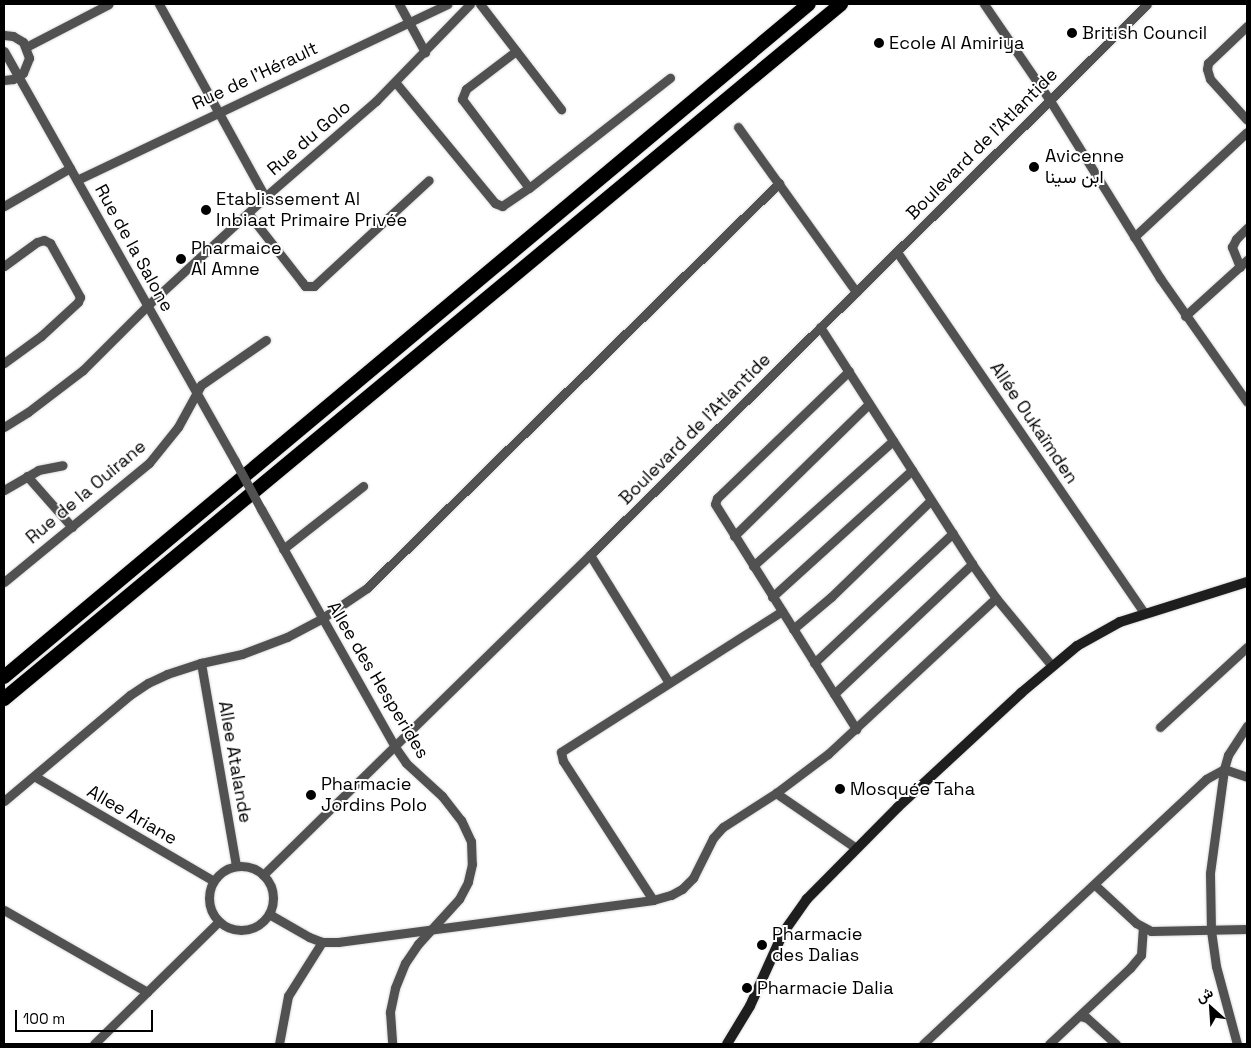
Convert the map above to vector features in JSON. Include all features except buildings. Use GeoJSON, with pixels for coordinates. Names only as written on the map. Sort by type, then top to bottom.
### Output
{"type":"FeatureCollection","features":[{"type":"Feature","properties":{"kind":"highway"},"geometry":{"type":"LineString","coordinates":[[4,677],[810,4]]}},
{"type":"Feature","properties":{"kind":"highway"},"geometry":{"type":"LineString","coordinates":[[4,699],[841,4]]}},
{"type":"Feature","properties":{"kind":"main road"},"geometry":{"type":"LineString","coordinates":[[732,1042],[783,933],[806,899],[856,848],[1052,666],[1077,646],[1120,622],[1247,582]]}},
{"type":"Feature","properties":{"kind":"street"},"geometry":{"type":"LineString","coordinates":[[26,47],[109,4]]}},
{"type":"Feature","properties":{"kind":"street"},"geometry":{"type":"LineString","coordinates":[[159,4],[265,197]]}},
{"type":"Feature","properties":{"kind":"street"},"geometry":{"type":"LineString","coordinates":[[398,4],[425,52]]}},
{"type":"Feature","properties":{"kind":"street","name":"Rue de l'Hérault"},"geometry":{"type":"LineString","coordinates":[[77,180],[447,4]]}},
{"type":"Feature","properties":{"kind":"street","name":"Rue du Golo"},"geometry":{"type":"LineString","coordinates":[[4,427],[28,412],[83,370],[147,306],[265,197],[396,83],[470,4]]}},
{"type":"Feature","properties":{"kind":"street"},"geometry":{"type":"LineString","coordinates":[[480,4],[560,109]]}},
{"type":"Feature","properties":{"kind":"street"},"geometry":{"type":"LineString","coordinates":[[984,4],[1049,99],[1185,316],[1247,402]]}},
{"type":"Feature","properties":{"kind":"street","name":"Boulevard de l'Atlantide"},"geometry":{"type":"LineString","coordinates":[[264,875],[590,556],[1049,99],[1147,4]]}},
{"type":"Feature","properties":{"kind":"street"},"geometry":{"type":"LineString","coordinates":[[1247,26],[1208,63],[1207,69],[1210,79],[1247,120]]}},
{"type":"Feature","properties":{"kind":"street"},"geometry":{"type":"LineString","coordinates":[[4,35],[18,38],[26,47],[28,63],[18,76],[4,80]]}},
{"type":"Feature","properties":{"kind":"street","name":"Rue de la Salone"},"geometry":{"type":"LineString","coordinates":[[4,51],[261,509]]}},
{"type":"Feature","properties":{"kind":"street"},"geometry":{"type":"LineString","coordinates":[[516,51],[466,89],[462,99],[529,188]]}},
{"type":"Feature","properties":{"kind":"street"},"geometry":{"type":"LineString","coordinates":[[396,83],[495,202],[502,206],[529,188],[670,78]]}},
{"type":"Feature","properties":{"kind":"street"},"geometry":{"type":"LineString","coordinates":[[738,127],[856,292]]}},
{"type":"Feature","properties":{"kind":"street"},"geometry":{"type":"LineString","coordinates":[[1134,237],[1247,132]]}},
{"type":"Feature","properties":{"kind":"street"},"geometry":{"type":"LineString","coordinates":[[4,206],[70,168]]}},
{"type":"Feature","properties":{"kind":"street"},"geometry":{"type":"LineString","coordinates":[[248,213],[305,286],[314,286],[428,180]]}},
{"type":"Feature","properties":{"kind":"street"},"geometry":{"type":"LineString","coordinates":[[4,801],[130,695],[168,674],[264,647],[321,619],[382,576],[586,371],[778,183]]}},
{"type":"Feature","properties":{"kind":"street"},"geometry":{"type":"LineString","coordinates":[[1240,267],[1232,246],[1247,228]]}},
{"type":"Feature","properties":{"kind":"street"},"geometry":{"type":"LineString","coordinates":[[4,266],[37,242],[44,240],[50,243],[80,297],[78,302],[41,336],[4,363]]}},
{"type":"Feature","properties":{"kind":"street","name":"Allée Oukaïmden"},"geometry":{"type":"LineString","coordinates":[[897,252],[1144,613]]}},
{"type":"Feature","properties":{"kind":"street"},"geometry":{"type":"LineString","coordinates":[[1185,316],[1247,260]]}},
{"type":"Feature","properties":{"kind":"street"},"geometry":{"type":"LineString","coordinates":[[820,327],[972,564],[996,598],[1052,666]]}},
{"type":"Feature","properties":{"kind":"street","name":"Rue de la Ouirane"},"geometry":{"type":"LineString","coordinates":[[4,582],[149,463],[166,444],[182,420],[195,392],[208,379],[266,340]]}},
{"type":"Feature","properties":{"kind":"street"},"geometry":{"type":"LineString","coordinates":[[848,371],[717,498],[716,506],[856,728]]}},
{"type":"Feature","properties":{"kind":"street"},"geometry":{"type":"LineString","coordinates":[[734,536],[869,404]]}},
{"type":"Feature","properties":{"kind":"street"},"geometry":{"type":"LineString","coordinates":[[753,566],[893,441]]}},
{"type":"Feature","properties":{"kind":"street"},"geometry":{"type":"LineString","coordinates":[[4,490],[27,476],[49,466],[63,464]]}},
{"type":"Feature","properties":{"kind":"street"},"geometry":{"type":"LineString","coordinates":[[772,597],[912,470]]}},
{"type":"Feature","properties":{"kind":"street"},"geometry":{"type":"LineString","coordinates":[[27,476],[72,526]]}},
{"type":"Feature","properties":{"kind":"street"},"geometry":{"type":"LineString","coordinates":[[283,549],[363,486]]}},
{"type":"Feature","properties":{"kind":"street"},"geometry":{"type":"LineString","coordinates":[[793,629],[831,597],[931,500]]}},
{"type":"Feature","properties":{"kind":"street","name":"Allee des Hesperides"},"geometry":{"type":"LineString","coordinates":[[261,509],[321,619],[395,747],[406,764],[442,796],[461,820],[471,841],[472,864],[468,882],[459,899],[405,963],[394,988],[390,1012],[392,1044]]}},
{"type":"Feature","properties":{"kind":"street"},"geometry":{"type":"LineString","coordinates":[[814,663],[953,533]]}},
{"type":"Feature","properties":{"kind":"street"},"geometry":{"type":"LineString","coordinates":[[590,556],[669,683]]}},
{"type":"Feature","properties":{"kind":"street"},"geometry":{"type":"LineString","coordinates":[[834,694],[972,564]]}},
{"type":"Feature","properties":{"kind":"street"},"geometry":{"type":"LineString","coordinates":[[269,914],[309,937],[322,942],[338,942],[653,900],[682,889],[693,878],[713,838],[723,827],[776,792],[828,754],[996,598]]}},
{"type":"Feature","properties":{"kind":"street"},"geometry":{"type":"LineString","coordinates":[[653,900],[563,761],[561,752],[782,611]]}},
{"type":"Feature","properties":{"kind":"street"},"geometry":{"type":"LineString","coordinates":[[1160,727],[1247,648]]}},
{"type":"Feature","properties":{"kind":"street","name":"Allee Atalande"},"geometry":{"type":"LineString","coordinates":[[202,663],[236,866]]}},
{"type":"Feature","properties":{"kind":"street"},"geometry":{"type":"LineString","coordinates":[[1237,1044],[1216,966],[1211,931],[1210,873],[1224,769],[1228,755],[1247,726]]}},
{"type":"Feature","properties":{"kind":"street"},"geometry":{"type":"LineString","coordinates":[[922,1044],[1095,885],[1206,779],[1224,769],[1247,777]]}},
{"type":"Feature","properties":{"kind":"street","name":"Allee Ariane"},"geometry":{"type":"LineString","coordinates":[[34,776],[214,881]]}},
{"type":"Feature","properties":{"kind":"street"},"geometry":{"type":"LineString","coordinates":[[776,792],[856,848]]}},
{"type":"Feature","properties":{"kind":"street"},"geometry":{"type":"LineString","coordinates":[[236,866],[252,868],[264,875],[273,892],[269,914],[260,923],[246,929],[230,928],[219,922],[209,904],[210,892],[214,881],[222,872],[236,866]]}},
{"type":"Feature","properties":{"kind":"street"},"geometry":{"type":"LineString","coordinates":[[1095,885],[1143,928],[1158,932],[1247,929]]}},
{"type":"Feature","properties":{"kind":"street"},"geometry":{"type":"LineString","coordinates":[[4,910],[147,992]]}},
{"type":"Feature","properties":{"kind":"street"},"geometry":{"type":"LineString","coordinates":[[94,1044],[219,922]]}},
{"type":"Feature","properties":{"kind":"street"},"geometry":{"type":"LineString","coordinates":[[1049,1044],[1141,955],[1143,928]]}},
{"type":"Feature","properties":{"kind":"street"},"geometry":{"type":"LineString","coordinates":[[279,1044],[288,996],[322,942]]}},
{"type":"Feature","properties":{"kind":"street"},"geometry":{"type":"LineString","coordinates":[[1080,1016],[1087,1018],[1116,1044]]}},
{"type":"Feature","properties":{"kind":"place","name":"British Council"},"geometry":{"type":"Point","coordinates":[1072,33]}},
{"type":"Feature","properties":{"kind":"place","name":"Ecole Al Amiriya"},"geometry":{"type":"Point","coordinates":[879,43]}},
{"type":"Feature","properties":{"kind":"place","name":"Avicenne ابن سينا"},"geometry":{"type":"Point","coordinates":[1034,167]}},
{"type":"Feature","properties":{"kind":"place","name":"Etablissement Al Inbiaat Primaire Privée"},"geometry":{"type":"Point","coordinates":[206,210]}},
{"type":"Feature","properties":{"kind":"place","name":"Pharmaice Al Amne"},"geometry":{"type":"Point","coordinates":[181,259]}},
{"type":"Feature","properties":{"kind":"place","name":"Mosquée Taha"},"geometry":{"type":"Point","coordinates":[840,789]}},
{"type":"Feature","properties":{"kind":"place","name":"Pharmacie Jordins Polo"},"geometry":{"type":"Point","coordinates":[311,795]}},
{"type":"Feature","properties":{"kind":"place","name":"Pharmacie des Dalias"},"geometry":{"type":"Point","coordinates":[762,945]}},
{"type":"Feature","properties":{"kind":"place","name":"Pharmacie Dalia"},"geometry":{"type":"Point","coordinates":[747,988]}}]}
